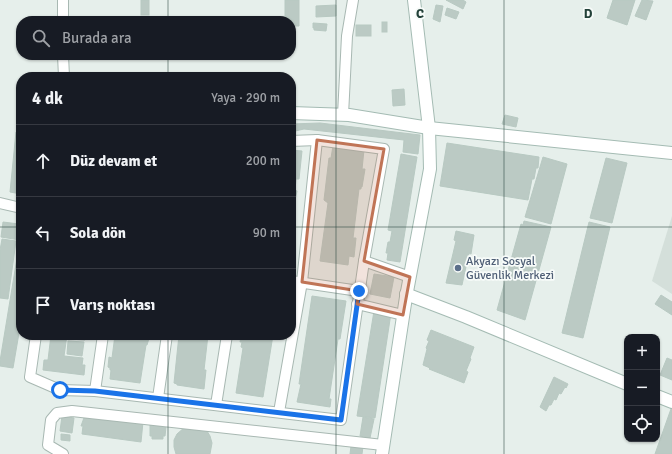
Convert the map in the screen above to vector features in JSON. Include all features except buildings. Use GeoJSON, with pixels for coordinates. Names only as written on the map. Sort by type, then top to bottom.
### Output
{"type":"FeatureCollection","features":[{"type":"Feature","properties":{"kind":"main road"},"geometry":{"type":"LineString","coordinates":[[383,449],[406,294],[430,169],[429,128],[414,0]]}},
{"type":"Feature","properties":{"kind":"main road"},"geometry":{"type":"LineString","coordinates":[[296,113],[343,115],[429,128],[672,153]]}},
{"type":"Feature","properties":{"kind":"main road"},"geometry":{"type":"LineString","coordinates":[[406,294],[466,317],[624,383]]}},
{"type":"Feature","properties":{"kind":"main road"},"geometry":{"type":"LineString","coordinates":[[660,397],[672,402]]}},
{"type":"Feature","properties":{"kind":"street"},"geometry":{"type":"LineString","coordinates":[[63,0],[63,16]]}},
{"type":"Feature","properties":{"kind":"street"},"geometry":{"type":"LineString","coordinates":[[343,115],[347,36],[353,0]]}},
{"type":"Feature","properties":{"kind":"street"},"geometry":{"type":"LineString","coordinates":[[64,60],[64,72]]}},
{"type":"Feature","properties":{"kind":"street"},"geometry":{"type":"LineString","coordinates":[[296,316],[302,282],[317,140]]}},
{"type":"Feature","properties":{"kind":"street"},"geometry":{"type":"LineString","coordinates":[[35,340],[30,377],[60,390],[95,391],[341,420],[359,291],[384,149],[317,140],[296,141]]}},
{"type":"Feature","properties":{"kind":"street"},"geometry":{"type":"LineString","coordinates":[[0,203],[16,207]]}},
{"type":"Feature","properties":{"kind":"street"},"geometry":{"type":"LineString","coordinates":[[364,261],[410,277]]}},
{"type":"Feature","properties":{"kind":"street"},"geometry":{"type":"LineString","coordinates":[[296,281],[359,291]]}},
{"type":"Feature","properties":{"kind":"street"},"geometry":{"type":"LineString","coordinates":[[357,304],[403,315]]}},
{"type":"Feature","properties":{"kind":"street"},"geometry":{"type":"LineString","coordinates":[[95,391],[102,340]]}},
{"type":"Feature","properties":{"kind":"street"},"geometry":{"type":"LineString","coordinates":[[158,398],[166,340]]}},
{"type":"Feature","properties":{"kind":"street"},"geometry":{"type":"LineString","coordinates":[[216,405],[226,340]]}},
{"type":"Feature","properties":{"kind":"street"},"geometry":{"type":"LineString","coordinates":[[279,412],[292,340]]}},
{"type":"Feature","properties":{"kind":"street"},"geometry":{"type":"LineString","coordinates":[[63,454],[48,444],[51,420],[57,413],[72,411],[383,449]]}},
{"type":"Feature","properties":{"kind":"highlighted area"},"geometry":{"type":"Polygon","coordinates":[[[317,140],[384,149],[364,261],[410,277],[403,315],[357,304],[359,291],[302,282],[317,140]]]}},
{"type":"Feature","properties":{"kind":"shaded area"},"geometry":{"type":"Polygon","coordinates":[[[672,216],[672,294],[652,281],[672,216]]]}},
{"type":"Feature","properties":{"kind":"place","name":"Akyazı Sosyal Güvenlik Merkezi"},"geometry":{"type":"Point","coordinates":[458,268]}},
{"type":"Feature","properties":{"kind":"route"},"geometry":{"type":"LineString","coordinates":[[60,390],[95,391],[341,420],[359,291]]}}]}
